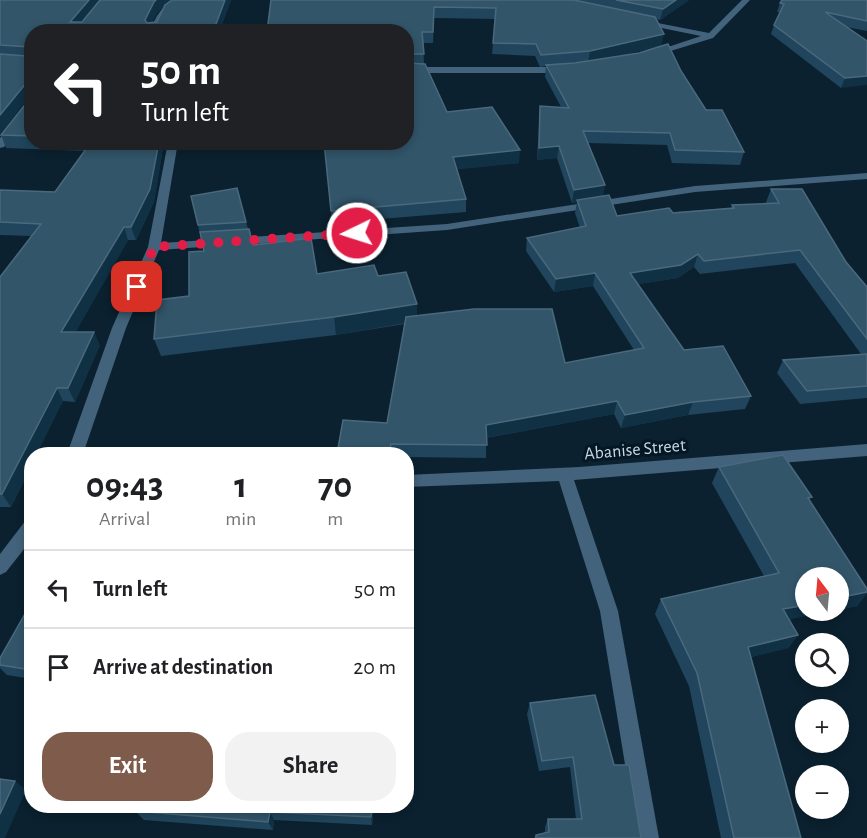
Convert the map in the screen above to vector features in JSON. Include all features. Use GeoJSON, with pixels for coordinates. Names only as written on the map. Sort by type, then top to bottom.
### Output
{"type":"FeatureCollection","features":[{"type":"Feature","properties":{"kind":"street"},"geometry":{"type":"LineString","coordinates":[[156,24],[158,17],[168,5],[181,0]]}},
{"type":"Feature","properties":{"kind":"street"},"geometry":{"type":"LineString","coordinates":[[636,59],[710,36],[746,0]]}},
{"type":"Feature","properties":{"kind":"street"},"geometry":{"type":"LineString","coordinates":[[630,19],[710,36]]}},
{"type":"Feature","properties":{"kind":"street"},"geometry":{"type":"LineString","coordinates":[[414,70],[530,72],[573,70]]}},
{"type":"Feature","properties":{"kind":"street"},"geometry":{"type":"LineString","coordinates":[[0,145],[24,115]]}},
{"type":"Feature","properties":{"kind":"street"},"geometry":{"type":"LineString","coordinates":[[77,447],[119,328],[154,247],[172,150]]}},
{"type":"Feature","properties":{"kind":"street"},"geometry":{"type":"LineString","coordinates":[[154,247],[447,227],[695,189],[867,176]]}},
{"type":"Feature","properties":{"kind":"street","name":"Abanise Street"},"geometry":{"type":"LineString","coordinates":[[414,481],[565,476],[651,466],[867,450]]}},
{"type":"Feature","properties":{"kind":"street"},"geometry":{"type":"LineString","coordinates":[[565,476],[609,610],[648,838]]}},
{"type":"Feature","properties":{"kind":"street"},"geometry":{"type":"LineString","coordinates":[[0,567],[24,536]]}},
{"type":"Feature","properties":{"kind":"building"},"geometry":{"type":"Polygon","coordinates":[[[0,0],[89,0],[70,22],[82,22],[100,0],[156,0],[145,20],[147,23],[157,22],[165,5],[172,0],[225,0],[216,24],[24,24],[24,47],[0,45],[0,0]]]}},
{"type":"Feature","properties":{"kind":"building"},"geometry":{"type":"Polygon","coordinates":[[[271,0],[574,0],[655,17],[664,34],[590,51],[541,55],[536,44],[493,43],[496,8],[434,7],[433,32],[422,32],[424,54],[414,54],[414,24],[268,24],[271,0]]]}},
{"type":"Feature","properties":{"kind":"building"},"geometry":{"type":"Polygon","coordinates":[[[616,0],[676,0],[663,9],[616,0]]]}},
{"type":"Feature","properties":{"kind":"building"},"geometry":{"type":"Polygon","coordinates":[[[782,0],[867,0],[867,21],[825,12],[867,41],[867,76],[845,78],[774,25],[784,4],[780,3],[782,0]]]}},
{"type":"Feature","properties":{"kind":"building"},"geometry":{"type":"Polygon","coordinates":[[[668,44],[681,71],[706,110],[722,110],[744,152],[675,150],[670,133],[583,131],[605,185],[574,190],[559,146],[539,148],[540,106],[569,108],[546,65],[639,53],[668,44]]]}},
{"type":"Feature","properties":{"kind":"building"},"geometry":{"type":"Polygon","coordinates":[[[0,54],[24,56],[24,86],[0,115],[0,54]]]}},
{"type":"Feature","properties":{"kind":"building"},"geometry":{"type":"Polygon","coordinates":[[[414,63],[425,64],[447,112],[492,107],[520,150],[453,157],[466,199],[331,211],[325,150],[414,150],[414,63]]]}},
{"type":"Feature","properties":{"kind":"building"},"geometry":{"type":"Polygon","coordinates":[[[24,106],[24,136],[1,135],[24,106]]]}},
{"type":"Feature","properties":{"kind":"building"},"geometry":{"type":"Polygon","coordinates":[[[85,150],[157,150],[150,189],[131,227],[124,227],[61,332],[94,332],[68,388],[57,388],[0,494],[0,277],[41,224],[0,222],[0,190],[55,192],[85,150]]]}},
{"type":"Feature","properties":{"kind":"building"},"geometry":{"type":"Polygon","coordinates":[[[237,188],[246,222],[198,225],[191,196],[237,188]]]}},
{"type":"Feature","properties":{"kind":"building"},"geometry":{"type":"Polygon","coordinates":[[[771,189],[802,189],[846,262],[867,287],[867,339],[800,250],[704,261],[698,254],[681,265],[630,273],[684,350],[723,346],[751,396],[693,402],[625,415],[617,401],[486,425],[487,445],[391,444],[390,447],[338,447],[343,420],[387,423],[406,317],[474,309],[552,309],[565,363],[644,348],[595,273],[556,279],[527,238],[586,226],[577,200],[609,195],[617,216],[669,208],[673,213],[734,208],[732,205],[779,203],[771,189]]]}},
{"type":"Feature","properties":{"kind":"building"},"geometry":{"type":"Polygon","coordinates":[[[249,229],[253,245],[311,238],[317,274],[374,265],[378,276],[406,272],[417,304],[334,317],[154,339],[157,300],[189,296],[189,252],[204,251],[200,232],[249,229]]]}},
{"type":"Feature","properties":{"kind":"building"},"geometry":{"type":"Polygon","coordinates":[[[867,354],[867,386],[807,391],[783,360],[867,354]]]}},
{"type":"Feature","properties":{"kind":"building"},"geometry":{"type":"Polygon","coordinates":[[[783,455],[812,497],[808,498],[867,589],[867,592],[849,596],[849,567],[795,567],[795,607],[783,609],[797,633],[795,636],[748,647],[801,838],[734,838],[697,673],[661,599],[779,573],[719,467],[783,455]]]}},
{"type":"Feature","properties":{"kind":"building"},"geometry":{"type":"Polygon","coordinates":[[[24,616],[24,669],[0,665],[0,658],[24,616]]]}},
{"type":"Feature","properties":{"kind":"building"},"geometry":{"type":"Polygon","coordinates":[[[595,695],[614,765],[629,765],[641,838],[536,838],[536,835],[549,832],[548,819],[582,819],[573,757],[542,761],[530,703],[595,695]]]}},
{"type":"Feature","properties":{"kind":"building"},"geometry":{"type":"Polygon","coordinates":[[[0,779],[15,781],[0,814],[0,779]]]}},
{"type":"Feature","properties":{"kind":"building"},"geometry":{"type":"Polygon","coordinates":[[[159,813],[270,813],[268,822],[159,813]]]}},
{"type":"Feature","properties":{"kind":"building"},"geometry":{"type":"Polygon","coordinates":[[[290,813],[371,813],[371,817],[290,813]]]}},
{"type":"Feature","properties":{"kind":"route"},"geometry":{"type":"LineString","coordinates":[[137,287],[154,247],[357,233]]}}]}
